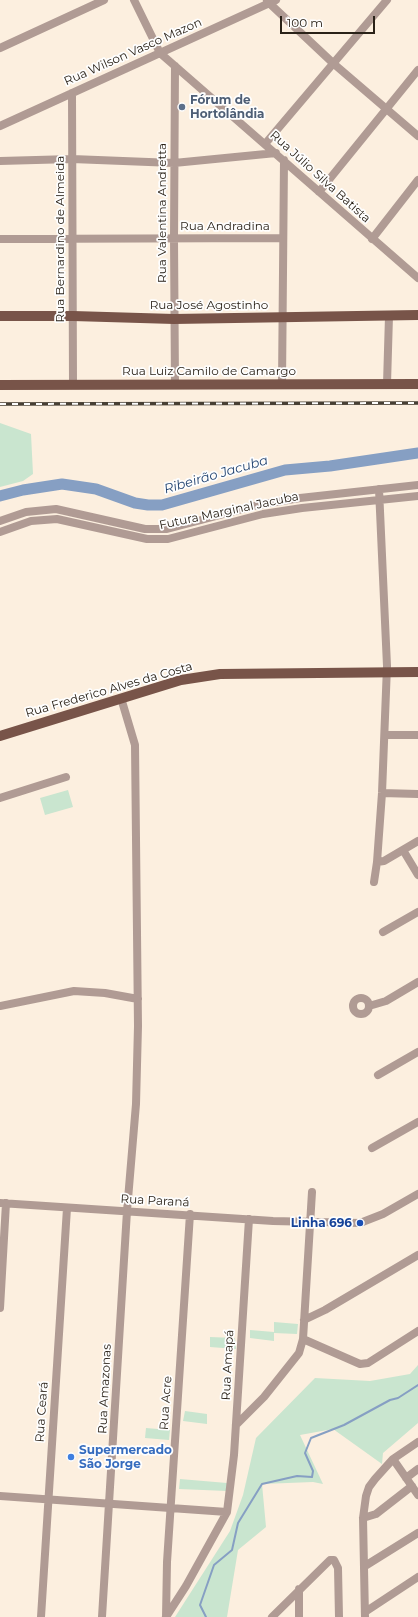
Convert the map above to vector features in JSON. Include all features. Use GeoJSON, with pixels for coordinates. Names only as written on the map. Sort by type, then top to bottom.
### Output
{"type":"FeatureCollection","features":[{"type":"Feature","properties":{"kind":"main road","name":"Rua José Agostinho"},"geometry":{"type":"LineString","coordinates":[[0,316],[73,316],[174,319],[418,315]]}},
{"type":"Feature","properties":{"kind":"main road","name":"Rua Luiz Camilo de Camargo"},"geometry":{"type":"LineString","coordinates":[[0,385],[418,384]]}},
{"type":"Feature","properties":{"kind":"main road","name":"Rua Frederico Alves da Costa"},"geometry":{"type":"LineString","coordinates":[[0,736],[181,680],[220,674],[418,672]]}},
{"type":"Feature","properties":{"kind":"street"},"geometry":{"type":"LineString","coordinates":[[0,48],[104,0]]}},
{"type":"Feature","properties":{"kind":"street","name":"Rua Júlio Silva Batista"},"geometry":{"type":"LineString","coordinates":[[134,0],[160,53],[418,278]]}},
{"type":"Feature","properties":{"kind":"street"},"geometry":{"type":"LineString","coordinates":[[266,144],[387,0]]}},
{"type":"Feature","properties":{"kind":"street"},"geometry":{"type":"LineString","coordinates":[[270,1],[334,64],[418,136]]}},
{"type":"Feature","properties":{"kind":"street","name":"Rua Wilson Vasco Mazon"},"geometry":{"type":"LineString","coordinates":[[0,126],[270,1]]}},
{"type":"Feature","properties":{"kind":"street","name":"Rua Valentina Andretta"},"geometry":{"type":"LineString","coordinates":[[175,385],[174,163],[176,66]]}},
{"type":"Feature","properties":{"kind":"street"},"geometry":{"type":"LineString","coordinates":[[319,192],[418,70]]}},
{"type":"Feature","properties":{"kind":"street","name":"Rua Bernardino de Almeida"},"geometry":{"type":"LineString","coordinates":[[72,93],[73,384]]}},
{"type":"Feature","properties":{"kind":"street"},"geometry":{"type":"LineString","coordinates":[[0,161],[72,159],[174,163],[276,153]]}},
{"type":"Feature","properties":{"kind":"street"},"geometry":{"type":"LineString","coordinates":[[282,384],[282,238],[284,160]]}},
{"type":"Feature","properties":{"kind":"street"},"geometry":{"type":"LineString","coordinates":[[372,239],[418,180]]}},
{"type":"Feature","properties":{"kind":"street","name":"Rua Andradina"},"geometry":{"type":"LineString","coordinates":[[0,239],[282,238]]}},
{"type":"Feature","properties":{"kind":"street"},"geometry":{"type":"LineString","coordinates":[[387,384],[389,316]]}},
{"type":"Feature","properties":{"kind":"street","name":"Futura Marginal Jacuba"},"geometry":{"type":"LineString","coordinates":[[0,521],[26,512],[56,509],[145,529],[167,529],[258,505],[300,498],[418,485]]}},
{"type":"Feature","properties":{"kind":"street"},"geometry":{"type":"LineString","coordinates":[[374,882],[382,793],[387,672],[379,489]]}},
{"type":"Feature","properties":{"kind":"street","name":"Futura Marginal Jacuba"},"geometry":{"type":"LineString","coordinates":[[0,532],[31,521],[57,519],[147,539],[168,539],[263,514],[302,508],[418,496]]}},
{"type":"Feature","properties":{"kind":"street","name":"Rua Amazonas"},"geometry":{"type":"LineString","coordinates":[[102,1617],[127,1211],[136,1104],[138,998],[135,745],[121,698]]}},
{"type":"Feature","properties":{"kind":"street"},"geometry":{"type":"LineString","coordinates":[[385,735],[418,735]]}},
{"type":"Feature","properties":{"kind":"street"},"geometry":{"type":"LineString","coordinates":[[0,798],[66,777]]}},
{"type":"Feature","properties":{"kind":"street"},"geometry":{"type":"LineString","coordinates":[[382,793],[418,794]]}},
{"type":"Feature","properties":{"kind":"street"},"geometry":{"type":"LineString","coordinates":[[377,862],[384,861],[418,841]]}},
{"type":"Feature","properties":{"kind":"street"},"geometry":{"type":"LineString","coordinates":[[403,850],[418,875]]}},
{"type":"Feature","properties":{"kind":"street"},"geometry":{"type":"LineString","coordinates":[[383,932],[418,912]]}},
{"type":"Feature","properties":{"kind":"street"},"geometry":{"type":"LineString","coordinates":[[370,1006],[386,1001],[418,982]]}},
{"type":"Feature","properties":{"kind":"street"},"geometry":{"type":"LineString","coordinates":[[0,1006],[68,992],[105,992],[138,998]]}},
{"type":"Feature","properties":{"kind":"street"},"geometry":{"type":"LineString","coordinates":[[378,1075],[418,1052]]}},
{"type":"Feature","properties":{"kind":"street"},"geometry":{"type":"LineString","coordinates":[[372,1148],[418,1122]]}},
{"type":"Feature","properties":{"kind":"street"},"geometry":{"type":"LineString","coordinates":[[236,1425],[291,1365],[299,1353],[304,1339],[309,1223],[312,1192]]}},
{"type":"Feature","properties":{"kind":"street","name":"Rua Paraná"},"geometry":{"type":"LineString","coordinates":[[3,1203],[67,1208],[190,1214],[309,1223],[364,1223],[418,1194]]}},
{"type":"Feature","properties":{"kind":"street"},"geometry":{"type":"LineString","coordinates":[[0,1308],[3,1203]]}},
{"type":"Feature","properties":{"kind":"street","name":"Rua Ceará"},"geometry":{"type":"LineString","coordinates":[[41,1617],[47,1499],[67,1208]]}},
{"type":"Feature","properties":{"kind":"street","name":"Rua Acre"},"geometry":{"type":"LineString","coordinates":[[166,1617],[167,1562],[190,1214]]}},
{"type":"Feature","properties":{"kind":"street","name":"Rua Amapá"},"geometry":{"type":"LineString","coordinates":[[227,1512],[236,1425],[249,1219]]}},
{"type":"Feature","properties":{"kind":"street"},"geometry":{"type":"LineString","coordinates":[[304,1320],[325,1310],[418,1255]]}},
{"type":"Feature","properties":{"kind":"street"},"geometry":{"type":"LineString","coordinates":[[304,1339],[360,1364],[368,1363],[418,1331]]}},
{"type":"Feature","properties":{"kind":"street"},"geometry":{"type":"LineString","coordinates":[[365,1615],[363,1518],[369,1487],[393,1459],[418,1442]]}},
{"type":"Feature","properties":{"kind":"street"},"geometry":{"type":"LineString","coordinates":[[393,1459],[418,1495]]}},
{"type":"Feature","properties":{"kind":"street"},"geometry":{"type":"LineString","coordinates":[[406,1478],[418,1469]]}},
{"type":"Feature","properties":{"kind":"street"},"geometry":{"type":"LineString","coordinates":[[363,1518],[376,1514],[412,1486]]}},
{"type":"Feature","properties":{"kind":"street"},"geometry":{"type":"LineString","coordinates":[[0,1496],[227,1512],[186,1586],[166,1617]]}},
{"type":"Feature","properties":{"kind":"street"},"geometry":{"type":"LineString","coordinates":[[365,1566],[418,1533]]}},
{"type":"Feature","properties":{"kind":"street"},"geometry":{"type":"LineString","coordinates":[[272,1617],[330,1560],[334,1560],[338,1568],[339,1617]]}},
{"type":"Feature","properties":{"kind":"street"},"geometry":{"type":"LineString","coordinates":[[365,1615],[418,1577]]}},
{"type":"Feature","properties":{"kind":"street"},"geometry":{"type":"LineString","coordinates":[[299,1589],[300,1617]]}},
{"type":"Feature","properties":{"kind":"green space"},"geometry":{"type":"Polygon","coordinates":[[[0,423],[31,434],[33,474],[23,481],[0,487],[0,423]]]}},
{"type":"Feature","properties":{"kind":"green space"},"geometry":{"type":"Polygon","coordinates":[[[68,790],[73,807],[45,815],[40,798],[68,790]]]}},
{"type":"Feature","properties":{"kind":"green space"},"geometry":{"type":"Polygon","coordinates":[[[274,1322],[298,1324],[297,1334],[274,1333],[274,1341],[250,1338],[250,1330],[274,1332],[274,1322]]]}},
{"type":"Feature","properties":{"kind":"green space"},"geometry":{"type":"Polygon","coordinates":[[[210,1337],[235,1338],[236,1349],[210,1347],[210,1337]]]}},
{"type":"Feature","properties":{"kind":"green space"},"geometry":{"type":"Polygon","coordinates":[[[418,1365],[418,1423],[383,1453],[382,1464],[333,1429],[300,1435],[323,1484],[313,1482],[262,1484],[266,1527],[238,1550],[227,1617],[175,1617],[230,1531],[243,1495],[256,1438],[315,1378],[370,1381],[410,1374],[418,1365]]]}},
{"type":"Feature","properties":{"kind":"green space"},"geometry":{"type":"Polygon","coordinates":[[[185,1411],[207,1414],[207,1424],[183,1421],[185,1411]]]}},
{"type":"Feature","properties":{"kind":"green space"},"geometry":{"type":"Polygon","coordinates":[[[146,1428],[170,1430],[169,1440],[145,1438],[146,1428]]]}},
{"type":"Feature","properties":{"kind":"green space"},"geometry":{"type":"Polygon","coordinates":[[[180,1479],[227,1483],[227,1491],[179,1489],[180,1479]]]}},
{"type":"Feature","properties":{"kind":"waterway","name":"Ribeirão Jacuba"},"geometry":{"type":"LineString","coordinates":[[0,496],[23,490],[62,484],[96,489],[135,503],[162,505],[285,470],[330,466],[418,453]]}},
{"type":"Feature","properties":{"kind":"waterway"},"geometry":{"type":"LineString","coordinates":[[206,1617],[200,1605],[214,1565],[232,1550],[238,1523],[262,1484],[297,1476],[312,1477],[313,1471],[305,1453],[311,1438],[344,1425],[390,1400],[398,1398],[418,1385]]}},
{"type":"Feature","properties":{"kind":"railway"},"geometry":{"type":"LineString","coordinates":[[0,404],[418,403]]}},
{"type":"Feature","properties":{"kind":"place","name":"Fórum de Hortolândia"},"geometry":{"type":"Point","coordinates":[182,107]}},
{"type":"Feature","properties":{"kind":"place","name":"Linha 696"},"geometry":{"type":"Point","coordinates":[360,1223]}},
{"type":"Feature","properties":{"kind":"place","name":"Supermercado São Jorge"},"geometry":{"type":"Point","coordinates":[71,1457]}}]}
